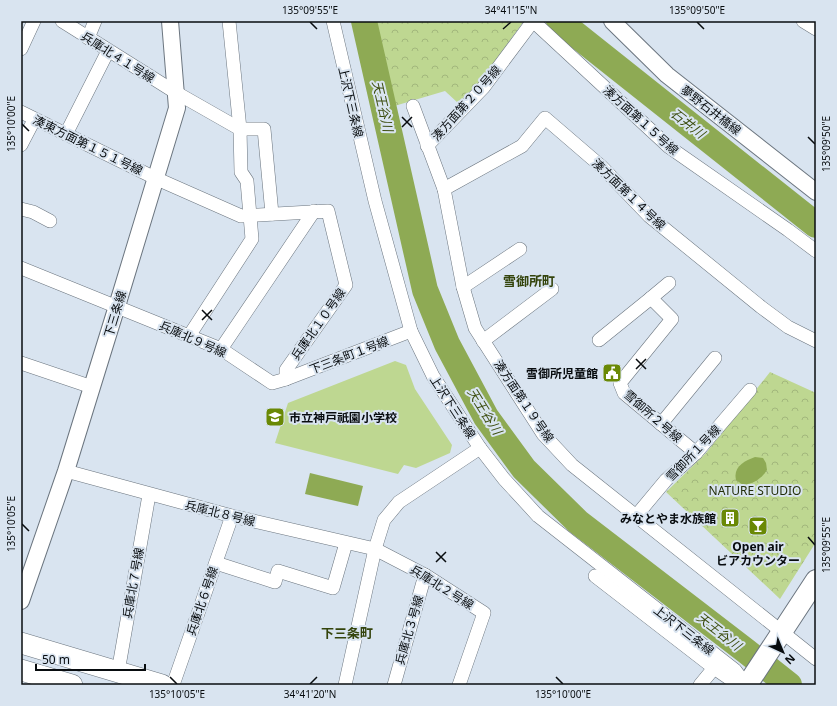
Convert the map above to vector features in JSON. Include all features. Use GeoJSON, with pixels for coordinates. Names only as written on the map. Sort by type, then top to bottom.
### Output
{"type":"FeatureCollection","features":[{"type":"Feature","properties":{"kind":"highway"},"geometry":{"type":"LineString","coordinates":[[21,643],[162,685]]}},
{"type":"Feature","properties":{"kind":"highway"},"geometry":{"type":"LineString","coordinates":[[21,670],[60,683]]}},
{"type":"Feature","properties":{"kind":"main road"},"geometry":{"type":"LineString","coordinates":[[749,681],[816,580]]}},
{"type":"Feature","properties":{"kind":"street"},"geometry":{"type":"LineString","coordinates":[[21,49],[34,21]]}},
{"type":"Feature","properties":{"kind":"street","name":"兵庫北４１号線"},"geometry":{"type":"LineString","coordinates":[[62,21],[175,92],[240,129]]}},
{"type":"Feature","properties":{"kind":"street"},"geometry":{"type":"LineString","coordinates":[[88,38],[95,21]]}},
{"type":"Feature","properties":{"kind":"street","name":"下三条線"},"geometry":{"type":"LineString","coordinates":[[21,601],[66,471],[118,306],[177,108],[170,21]]}},
{"type":"Feature","properties":{"kind":"street"},"geometry":{"type":"LineString","coordinates":[[189,336],[252,239],[247,181],[241,172],[240,129],[229,21]]}},
{"type":"Feature","properties":{"kind":"street","name":"上沢下三条線"},"geometry":{"type":"LineString","coordinates":[[333,21],[374,201],[411,331],[433,376],[480,448],[504,479],[538,516],[749,681]]}},
{"type":"Feature","properties":{"kind":"street","name":"湊方面第２０号線"},"geometry":{"type":"LineString","coordinates":[[427,146],[483,88],[533,21]]}},
{"type":"Feature","properties":{"kind":"street","name":"湊方面第１５号線"},"geometry":{"type":"LineString","coordinates":[[533,21],[669,147],[816,251]]}},
{"type":"Feature","properties":{"kind":"street","name":"夢野石井橋線"},"geometry":{"type":"LineString","coordinates":[[612,21],[667,75],[816,192]]}},
{"type":"Feature","properties":{"kind":"street"},"geometry":{"type":"LineString","coordinates":[[803,21],[816,29]]}},
{"type":"Feature","properties":{"kind":"street"},"geometry":{"type":"LineString","coordinates":[[66,134],[108,51]]}},
{"type":"Feature","properties":{"kind":"street","name":"湊方面第１９号線"},"geometry":{"type":"LineString","coordinates":[[414,106],[427,146],[444,189],[462,287],[475,328],[543,434],[572,465],[636,516],[777,640],[816,659]]}},
{"type":"Feature","properties":{"kind":"street","name":"湊東方面第１５１号線"},"geometry":{"type":"LineString","coordinates":[[21,112],[34,120],[156,178]]}},
{"type":"Feature","properties":{"kind":"street","name":"湊方面第１４号線"},"geometry":{"type":"LineString","coordinates":[[444,189],[522,146],[545,118],[602,167],[649,216],[761,307],[788,327],[815,339]]}},
{"type":"Feature","properties":{"kind":"street"},"geometry":{"type":"LineString","coordinates":[[21,145],[34,120]]}},
{"type":"Feature","properties":{"kind":"street"},"geometry":{"type":"LineString","coordinates":[[240,129],[264,129],[272,214]]}},
{"type":"Feature","properties":{"kind":"street","name":"兵庫北１０号線"},"geometry":{"type":"LineString","coordinates":[[156,178],[241,216],[328,211],[346,286],[286,370],[286,379]]}},
{"type":"Feature","properties":{"kind":"street"},"geometry":{"type":"LineString","coordinates":[[21,209],[33,212],[50,221]]}},
{"type":"Feature","properties":{"kind":"street"},"geometry":{"type":"LineString","coordinates":[[221,349],[314,211]]}},
{"type":"Feature","properties":{"kind":"street"},"geometry":{"type":"LineString","coordinates":[[462,287],[520,249]]}},
{"type":"Feature","properties":{"kind":"street","name":"兵庫北９号線"},"geometry":{"type":"LineString","coordinates":[[21,268],[221,349],[272,383],[286,379]]}},
{"type":"Feature","properties":{"kind":"street"},"geometry":{"type":"LineString","coordinates":[[599,340],[669,283]]}},
{"type":"Feature","properties":{"kind":"street"},"geometry":{"type":"LineString","coordinates":[[483,340],[552,288]]}},
{"type":"Feature","properties":{"kind":"street","name":"雪御所２号線"},"geometry":{"type":"LineString","coordinates":[[651,298],[672,319],[620,383],[624,393],[696,453]]}},
{"type":"Feature","properties":{"kind":"street","name":"下三条町１号線"},"geometry":{"type":"LineString","coordinates":[[286,379],[411,331]]}},
{"type":"Feature","properties":{"kind":"street"},"geometry":{"type":"LineString","coordinates":[[661,424],[714,358]]}},
{"type":"Feature","properties":{"kind":"street"},"geometry":{"type":"LineString","coordinates":[[21,363],[92,387]]}},
{"type":"Feature","properties":{"kind":"street","name":"雪御所１号線"},"geometry":{"type":"LineString","coordinates":[[636,516],[666,480],[696,453],[750,390]]}},
{"type":"Feature","properties":{"kind":"street"},"geometry":{"type":"LineString","coordinates":[[345,685],[375,549],[384,520],[399,502],[480,448]]}},
{"type":"Feature","properties":{"kind":"street","name":"兵庫北８号線"},"geometry":{"type":"LineString","coordinates":[[66,471],[149,495],[232,516],[375,549]]}},
{"type":"Feature","properties":{"kind":"street","name":"兵庫北７号線"},"geometry":{"type":"LineString","coordinates":[[118,672],[149,495]]}},
{"type":"Feature","properties":{"kind":"street","name":"兵庫北６号線"},"geometry":{"type":"LineString","coordinates":[[173,685],[232,516]]}},
{"type":"Feature","properties":{"kind":"street"},"geometry":{"type":"LineString","coordinates":[[216,563],[275,582],[278,571],[333,588],[346,543]]}},
{"type":"Feature","properties":{"kind":"street","name":"兵庫北２号線"},"geometry":{"type":"LineString","coordinates":[[375,549],[425,576],[484,614],[459,685]]}},
{"type":"Feature","properties":{"kind":"street","name":"兵庫北３号線"},"geometry":{"type":"LineString","coordinates":[[394,685],[425,576]]}},
{"type":"Feature","properties":{"kind":"street"},"geometry":{"type":"LineString","coordinates":[[595,576],[730,679],[749,681]]}},
{"type":"Feature","properties":{"kind":"street"},"geometry":{"type":"LineString","coordinates":[[700,685],[714,668]]}},
{"type":"Feature","properties":{"kind":"green space"},"geometry":{"type":"Polygon","coordinates":[[[370,21],[524,21],[478,84],[458,103],[445,91],[391,107],[370,21]]]}},
{"type":"Feature","properties":{"kind":"green space"},"geometry":{"type":"Polygon","coordinates":[[[395,361],[406,365],[415,389],[452,445],[450,453],[416,468],[404,465],[398,474],[275,443],[288,403],[395,361]]]}},
{"type":"Feature","properties":{"kind":"green space","name":"NATURE STUDIO"},"geometry":{"type":"Polygon","coordinates":[[[770,372],[816,393],[816,542],[780,599],[666,492],[706,453],[770,372]]]}},
{"type":"Feature","properties":{"kind":"shaded area"},"geometry":{"type":"Polygon","coordinates":[[[755,457],[763,458],[766,463],[767,470],[757,480],[743,485],[736,480],[736,471],[740,465],[755,457]]]}},
{"type":"Feature","properties":{"kind":"shaded area"},"geometry":{"type":"Polygon","coordinates":[[[310,473],[363,486],[358,506],[305,494],[310,473]]]}},
{"type":"Feature","properties":{"kind":"waterway","name":"天王谷川"},"geometry":{"type":"LineString","coordinates":[[364,21],[425,290],[447,344],[486,417],[524,469],[578,522],[789,685]]}},
{"type":"Feature","properties":{"kind":"waterway","name":"石井川"},"geometry":{"type":"LineString","coordinates":[[559,21],[816,225]]}},
{"type":"Feature","properties":{"kind":"place","name":"雪御所児童館"},"geometry":{"type":"Point","coordinates":[612,373]}},
{"type":"Feature","properties":{"kind":"place","name":"市立神戸祇園小学校"},"geometry":{"type":"Point","coordinates":[275,417]}},
{"type":"Feature","properties":{"kind":"place","name":"みなとやま水族館"},"geometry":{"type":"Point","coordinates":[730,518]}},
{"type":"Feature","properties":{"kind":"place","name":"Open air ビアカウンター"},"geometry":{"type":"Point","coordinates":[758,526]}},
{"type":"Feature","properties":{"kind":"district","name":"雪御所町"},"geometry":{"type":"Point","coordinates":[529,281]}},
{"type":"Feature","properties":{"kind":"district","name":"下三条町"},"geometry":{"type":"Point","coordinates":[347,633]}}]}
